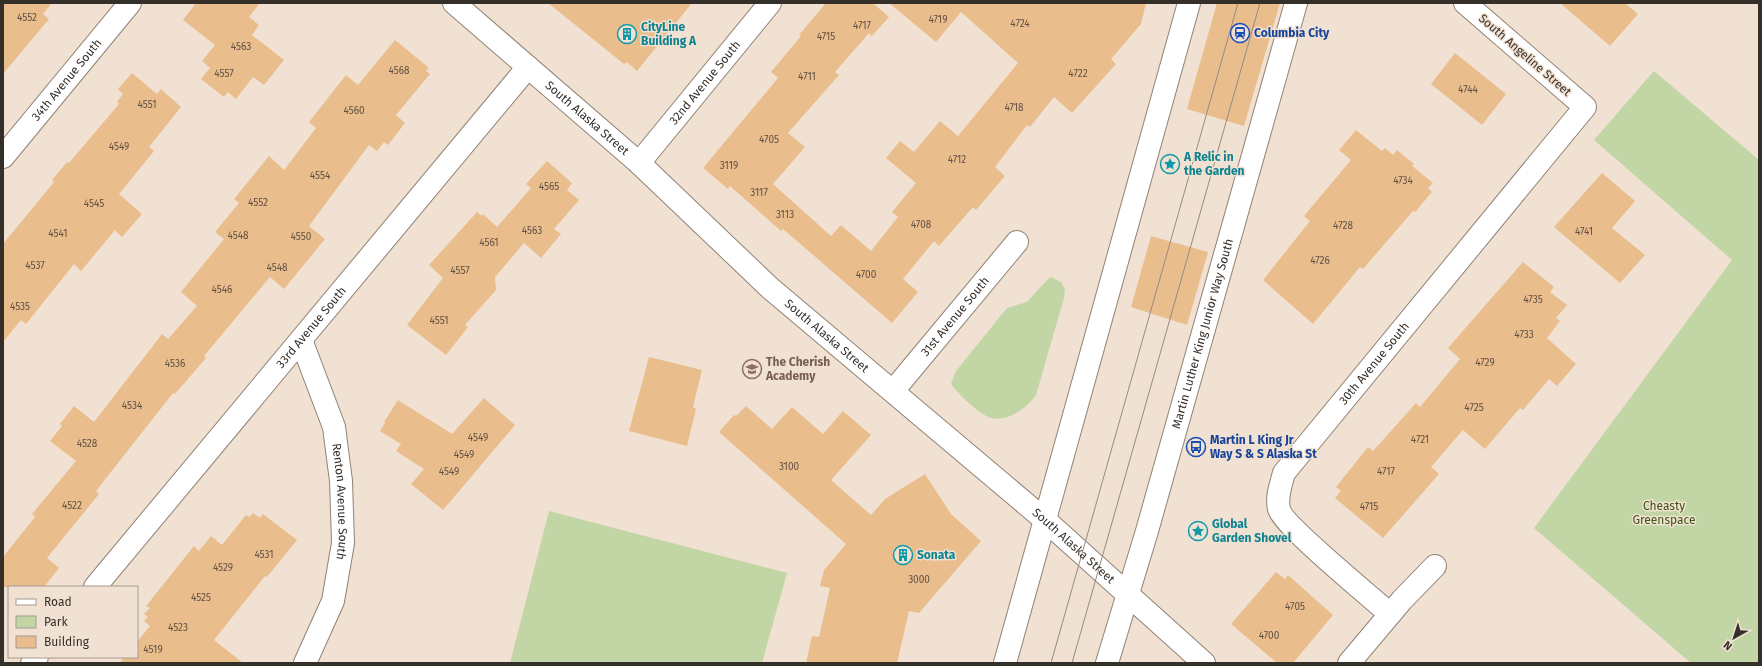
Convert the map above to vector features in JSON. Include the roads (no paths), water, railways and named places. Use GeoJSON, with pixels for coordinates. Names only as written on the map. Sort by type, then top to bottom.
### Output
{"type":"FeatureCollection","features":[{"type":"Feature","properties":{"kind":"street","name":"34th Avenue South"},"geometry":{"type":"LineString","coordinates":[[3,157],[130,3]]}},
{"type":"Feature","properties":{"kind":"street","name":"South Alaska Street"},"geometry":{"type":"LineString","coordinates":[[454,3],[639,163],[770,288],[1045,520],[1204,663]]}},
{"type":"Feature","properties":{"kind":"street","name":"32nd Avenue South"},"geometry":{"type":"LineString","coordinates":[[639,163],[770,3]]}},
{"type":"Feature","properties":{"kind":"street"},"geometry":{"type":"LineString","coordinates":[[1005,663],[1189,3]]}},
{"type":"Feature","properties":{"kind":"street","name":"Martin Luther King Junior Way South"},"geometry":{"type":"LineString","coordinates":[[1107,663],[1128,595],[1296,3]]}},
{"type":"Feature","properties":{"kind":"street","name":"South Angeline Street"},"geometry":{"type":"LineString","coordinates":[[1465,3],[1585,107]]}},
{"type":"Feature","properties":{"kind":"street","name":"33rd Avenue South"},"geometry":{"type":"LineString","coordinates":[[96,586],[528,67]]}},
{"type":"Feature","properties":{"kind":"street","name":"30th Avenue South"},"geometry":{"type":"LineString","coordinates":[[1390,614],[1293,528],[1279,510],[1279,491],[1284,473],[1585,107]]}},
{"type":"Feature","properties":{"kind":"street","name":"31st Avenue South"},"geometry":{"type":"LineString","coordinates":[[893,391],[1017,242]]}},
{"type":"Feature","properties":{"kind":"street","name":"Renton Avenue South"},"geometry":{"type":"LineString","coordinates":[[301,340],[334,427],[341,481],[344,543],[333,601],[305,663]]}},
{"type":"Feature","properties":{"kind":"street"},"geometry":{"type":"LineString","coordinates":[[1350,663],[1390,614],[1434,566]]}},
{"type":"Feature","properties":{"kind":"tram line"},"geometry":{"type":"LineString","coordinates":[[1051,663],[1238,3]]}},
{"type":"Feature","properties":{"kind":"tram line"},"geometry":{"type":"LineString","coordinates":[[1072,663],[1260,3]]}},
{"type":"Feature","properties":{"kind":"place","name":"Columbia City"},"geometry":{"type":"Point","coordinates":[1240,33]}},
{"type":"Feature","properties":{"kind":"place","name":"CityLine Building A"},"geometry":{"type":"Point","coordinates":[627,34]}},
{"type":"Feature","properties":{"kind":"place","name":"A Relic in the Garden"},"geometry":{"type":"Point","coordinates":[1170,164]}},
{"type":"Feature","properties":{"kind":"place","name":"The Cherish Academy"},"geometry":{"type":"Point","coordinates":[752,369]}},
{"type":"Feature","properties":{"kind":"place","name":"Martin L King Jr Way S & S Alaska St"},"geometry":{"type":"Point","coordinates":[1196,447]}},
{"type":"Feature","properties":{"kind":"place","name":"Global Garden Shovel"},"geometry":{"type":"Point","coordinates":[1198,531]}},
{"type":"Feature","properties":{"kind":"place","name":"Sonata"},"geometry":{"type":"Point","coordinates":[903,555]}},
{"type":"Feature","properties":{"kind":"park label","name":"Cheasty Greenspace"},"geometry":{"type":"Point","coordinates":[1664,513]}}]}
